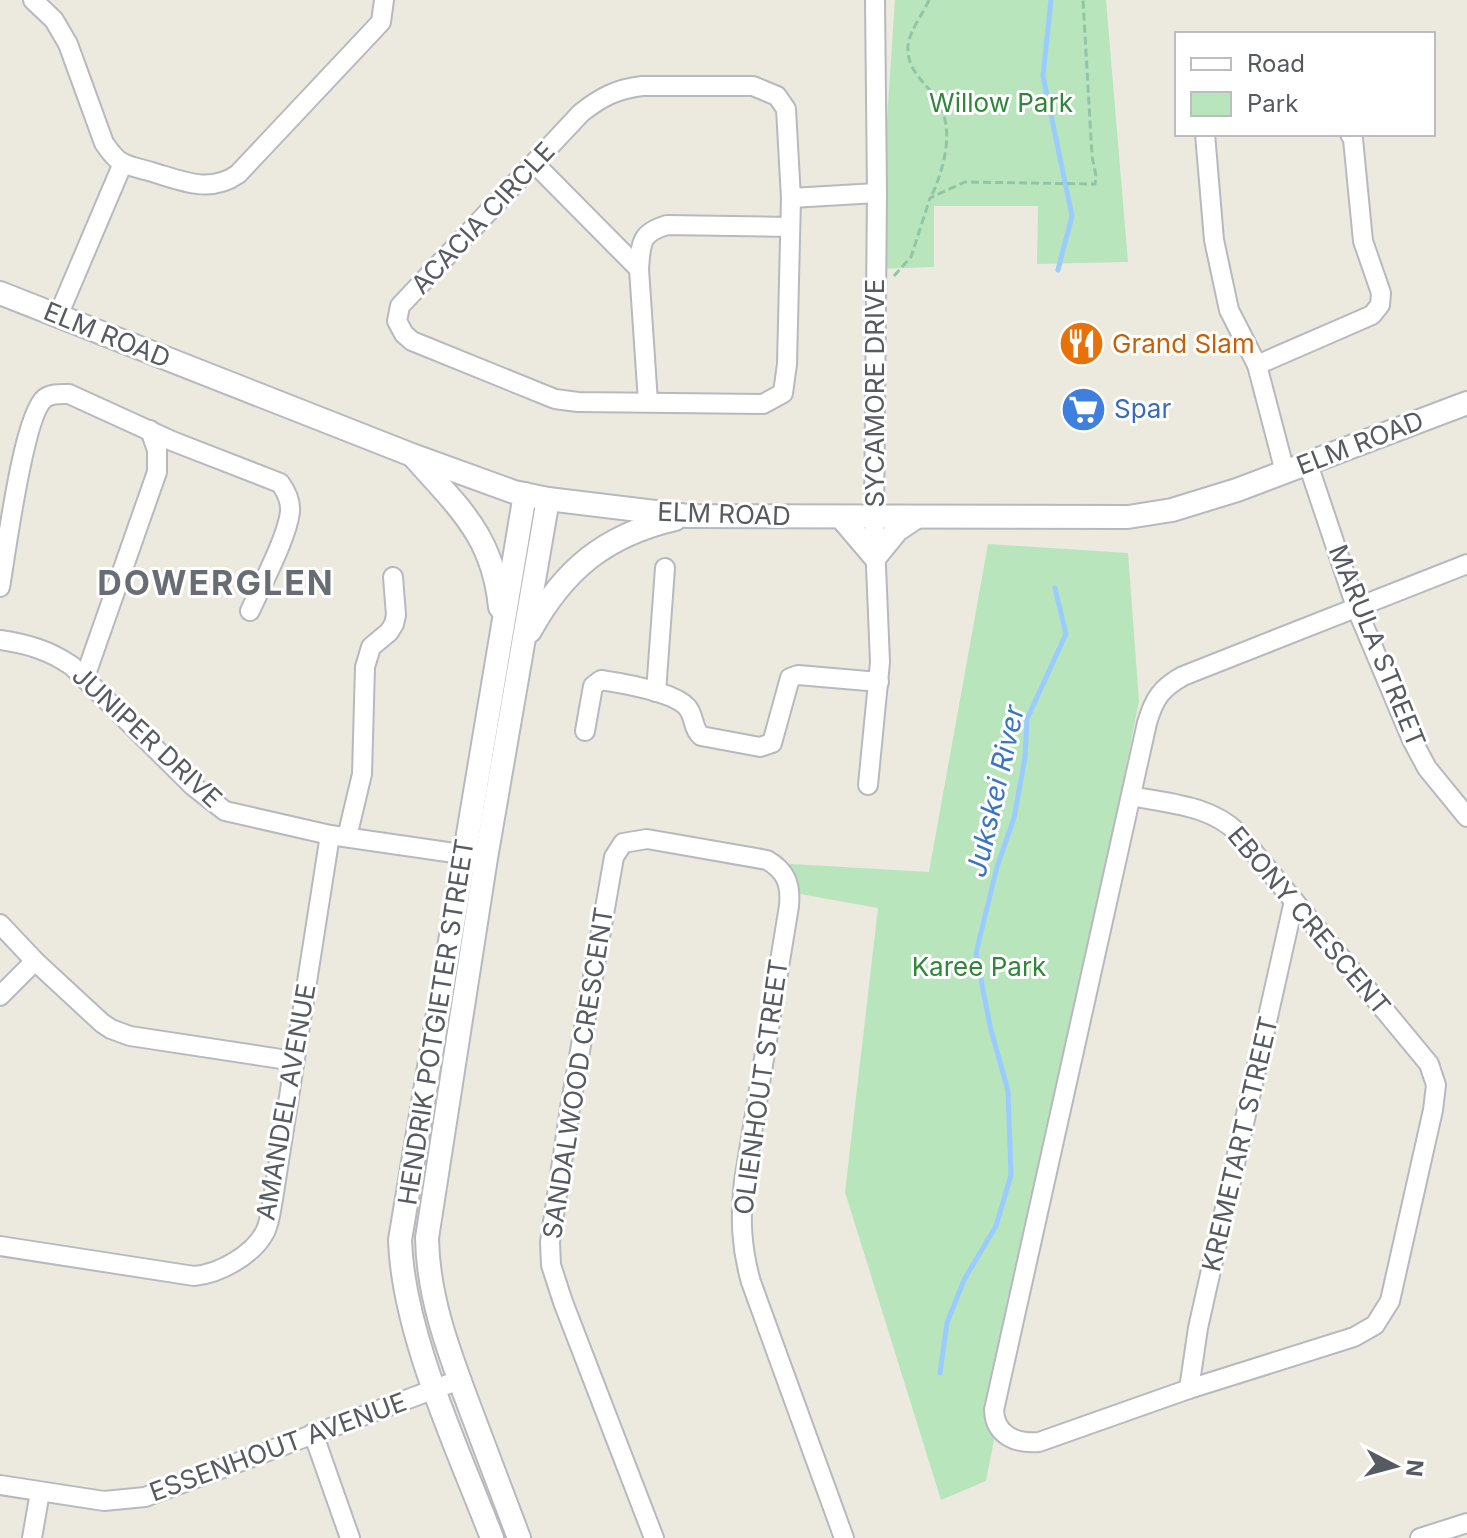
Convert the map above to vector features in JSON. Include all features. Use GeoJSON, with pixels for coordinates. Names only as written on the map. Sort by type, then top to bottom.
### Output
{"type":"FeatureCollection","features":[{"type":"Feature","properties":{"kind":"street"},"geometry":{"type":"LineString","coordinates":[[33,0],[54,20],[68,44],[104,143],[113,155],[123,163],[195,185],[208,186],[230,180],[238,174],[381,22],[384,0]]}},
{"type":"Feature","properties":{"kind":"street","name":"SYCAMORE DRIVE"},"geometry":{"type":"LineString","coordinates":[[868,785],[879,682],[874,518],[875,0]]}},
{"type":"Feature","properties":{"kind":"street"},"geometry":{"type":"LineString","coordinates":[[876,22],[889,0]]}},
{"type":"Feature","properties":{"kind":"street","name":"ACACIA CIRCLE"},"geometry":{"type":"LineString","coordinates":[[753,86],[777,96],[786,109],[791,198],[787,364],[783,393],[763,404],[578,402],[555,399],[412,341],[404,334],[397,321],[400,306],[535,164],[581,113],[600,98],[622,88],[753,86]]}},
{"type":"Feature","properties":{"kind":"street"},"geometry":{"type":"LineString","coordinates":[[1205,136],[1214,240],[1229,310],[1257,365],[1285,472]]}},
{"type":"Feature","properties":{"kind":"street"},"geometry":{"type":"LineString","coordinates":[[1257,365],[1372,315],[1380,305],[1381,293],[1363,241],[1351,136]]}},
{"type":"Feature","properties":{"kind":"street"},"geometry":{"type":"LineString","coordinates":[[58,316],[123,163]]}},
{"type":"Feature","properties":{"kind":"street"},"geometry":{"type":"LineString","coordinates":[[535,164],[639,269]]}},
{"type":"Feature","properties":{"kind":"street"},"geometry":{"type":"LineString","coordinates":[[791,198],[877,193]]}},
{"type":"Feature","properties":{"kind":"street"},"geometry":{"type":"LineString","coordinates":[[648,402],[639,269],[644,237],[652,230],[667,225],[790,227]]}},
{"type":"Feature","properties":{"kind":"street","name":"ELM ROAD"},"geometry":{"type":"LineString","coordinates":[[0,293],[412,455],[525,494],[688,516],[1128,517],[1172,510],[1237,490],[1467,403]]}},
{"type":"Feature","properties":{"kind":"street"},"geometry":{"type":"LineString","coordinates":[[0,587],[22,455],[36,413],[44,399],[69,394],[192,449],[280,483],[286,490],[290,510],[286,528],[250,611]]}},
{"type":"Feature","properties":{"kind":"street"},"geometry":{"type":"LineString","coordinates":[[85,677],[157,472],[157,450],[150,430]]}},
{"type":"Feature","properties":{"kind":"street"},"geometry":{"type":"LineString","coordinates":[[157,472],[172,456],[192,449]]}},
{"type":"Feature","properties":{"kind":"street"},"geometry":{"type":"LineString","coordinates":[[412,455],[463,511],[484,543],[498,587],[501,649]]}},
{"type":"Feature","properties":{"kind":"street","name":"MARULA STREET"},"geometry":{"type":"LineString","coordinates":[[1308,464],[1356,607],[1420,755],[1467,817]]}},
{"type":"Feature","properties":{"kind":"street","name":"HENDRIK POTGIETER STREET"},"geometry":{"type":"LineString","coordinates":[[519,1538],[459,1380],[432,1296],[427,1238],[501,649],[525,494]]}},
{"type":"Feature","properties":{"kind":"street","name":"HENDRIK POTGIETER STREET"},"geometry":{"type":"LineString","coordinates":[[492,1538],[435,1389],[406,1300],[400,1240],[475,856],[524,642],[548,499]]}},
{"type":"Feature","properties":{"kind":"street"},"geometry":{"type":"LineString","coordinates":[[524,642],[554,592],[589,557],[630,533],[688,516]]}},
{"type":"Feature","properties":{"kind":"street"},"geometry":{"type":"LineString","coordinates":[[841,517],[875,557],[897,530],[915,518]]}},
{"type":"Feature","properties":{"kind":"street"},"geometry":{"type":"LineString","coordinates":[[1132,796],[1154,699],[1166,685],[1467,564]]}},
{"type":"Feature","properties":{"kind":"street"},"geometry":{"type":"LineString","coordinates":[[656,692],[665,568]]}},
{"type":"Feature","properties":{"kind":"street","name":"AMANDEL AVENUE"},"geometry":{"type":"LineString","coordinates":[[0,1246],[179,1276],[208,1275],[223,1268],[259,1240],[269,1219],[294,1061],[338,836],[362,774],[365,667],[371,647],[389,632],[396,615],[393,577]]}},
{"type":"Feature","properties":{"kind":"street","name":"JUNIPER DRIVE"},"geometry":{"type":"LineString","coordinates":[[0,640],[48,652],[85,677],[193,786],[225,811],[338,836],[475,856]]}},
{"type":"Feature","properties":{"kind":"street"},"geometry":{"type":"LineString","coordinates":[[585,731],[595,683],[605,681],[656,692],[685,705],[701,736],[766,747],[772,743],[776,733],[790,678],[798,675],[879,682]]}},
{"type":"Feature","properties":{"kind":"street","name":"EBONY CRESCENT"},"geometry":{"type":"LineString","coordinates":[[1132,796],[1201,810],[1225,821],[1294,901],[1429,1064],[1436,1085],[1390,1301],[1375,1325],[1354,1337],[1189,1389],[1039,1442],[1006,1437],[994,1417],[1009,1339],[1132,796]]}},
{"type":"Feature","properties":{"kind":"street","name":"SANDALWOOD CRESCENT"},"geometry":{"type":"LineString","coordinates":[[654,1538],[563,1302],[550,1255],[570,1108],[614,857],[628,840],[647,839],[762,858],[774,864]]}},
{"type":"Feature","properties":{"kind":"street","name":"OLIENHOUT STREET"},"geometry":{"type":"LineString","coordinates":[[774,864],[787,879],[790,896],[744,1181],[741,1241],[751,1282],[838,1536]]}},
{"type":"Feature","properties":{"kind":"street","name":"KREMETART STREET"},"geometry":{"type":"LineString","coordinates":[[1189,1389],[1198,1328],[1294,901]]}},
{"type":"Feature","properties":{"kind":"street"},"geometry":{"type":"LineString","coordinates":[[0,924],[35,961],[111,1029],[130,1036],[294,1061]]}},
{"type":"Feature","properties":{"kind":"street"},"geometry":{"type":"LineString","coordinates":[[0,996],[35,961]]}},
{"type":"Feature","properties":{"kind":"street","name":"ESSENHOUT AVENUE"},"geometry":{"type":"LineString","coordinates":[[0,1485],[104,1501],[145,1497],[459,1380]]}},
{"type":"Feature","properties":{"kind":"street"},"geometry":{"type":"LineString","coordinates":[[313,1433],[350,1538]]}},
{"type":"Feature","properties":{"kind":"street"},"geometry":{"type":"LineString","coordinates":[[32,1538],[40,1492]]}},
{"type":"Feature","properties":{"kind":"street"},"geometry":{"type":"LineString","coordinates":[[1420,1538],[1467,1523]]}},
{"type":"Feature","properties":{"kind":"path"},"geometry":{"type":"LineString","coordinates":[[876,281],[893,279],[911,257],[930,198],[939,181],[948,127],[938,103],[910,66],[908,41],[929,0]]}},
{"type":"Feature","properties":{"kind":"path"},"geometry":{"type":"LineString","coordinates":[[930,198],[965,182],[1095,184],[1083,0]]}},
{"type":"Feature","properties":{"kind":"green space","name":"Willow Park"},"geometry":{"type":"Polygon","coordinates":[[[895,0],[1106,0],[1128,262],[1037,264],[1038,206],[934,206],[934,267],[877,269],[895,0]]]}},
{"type":"Feature","properties":{"kind":"green space","name":"Karee Park"},"geometry":{"type":"Polygon","coordinates":[[[988,544],[1128,553],[1139,701],[986,1481],[941,1500],[845,1192],[878,908],[794,893],[775,863],[929,872],[988,544]]]}},
{"type":"Feature","properties":{"kind":"waterway","name":"Jukskei River"},"geometry":{"type":"LineString","coordinates":[[1051,0],[1043,76],[1072,216],[1058,270]]}},
{"type":"Feature","properties":{"kind":"waterway","name":"Jukskei River"},"geometry":{"type":"LineString","coordinates":[[940,1373],[947,1323],[964,1280],[996,1226],[1011,1175],[1008,1091],[990,1026],[976,953],[997,867],[1014,818],[1025,758],[1027,719],[1066,634],[1055,588]]}},
{"type":"Feature","properties":{"kind":"place","name":"Grand Slam"},"geometry":{"type":"Point","coordinates":[1081,344]}},
{"type":"Feature","properties":{"kind":"place","name":"Spar"},"geometry":{"type":"Point","coordinates":[1083,409]}},
{"type":"Feature","properties":{"kind":"district","name":"DOWERGLEN"},"geometry":{"type":"Point","coordinates":[216,583]}}]}
